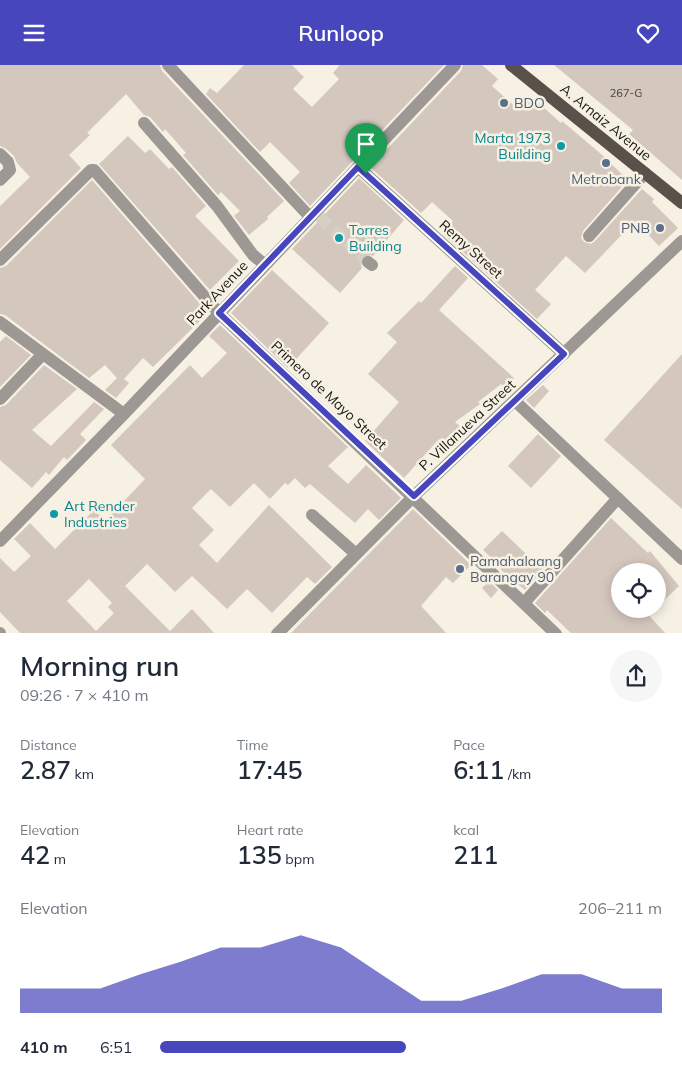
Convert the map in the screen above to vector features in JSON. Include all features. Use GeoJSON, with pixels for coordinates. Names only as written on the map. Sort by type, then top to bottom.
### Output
{"type":"FeatureCollection","features":[{"type":"Feature","properties":{"kind":"main road","name":"A. Arnaiz Avenue"},"geometry":{"type":"LineString","coordinates":[[512,65],[682,203]]}},
{"type":"Feature","properties":{"kind":"street"},"geometry":{"type":"LineString","coordinates":[[168,65],[315,215]]}},
{"type":"Feature","properties":{"kind":"street","name":"Park Avenue"},"geometry":{"type":"LineString","coordinates":[[0,541],[124,414],[264,264],[315,215],[455,65]]}},
{"type":"Feature","properties":{"kind":"street"},"geometry":{"type":"LineString","coordinates":[[144,123],[217,206],[253,255],[264,264]]}},
{"type":"Feature","properties":{"kind":"street"},"geometry":{"type":"LineString","coordinates":[[0,154],[8,162],[10,170],[0,180]]}},
{"type":"Feature","properties":{"kind":"street","name":"Remy Street"},"geometry":{"type":"LineString","coordinates":[[358,167],[564,354]]}},
{"type":"Feature","properties":{"kind":"street","name":"Primero de Mayo Street"},"geometry":{"type":"LineString","coordinates":[[0,260],[91,170],[97,173],[219,313],[414,496],[556,633]]}},
{"type":"Feature","properties":{"kind":"street"},"geometry":{"type":"LineString","coordinates":[[589,236],[645,173]]}},
{"type":"Feature","properties":{"kind":"street","name":"P. Villanueva Street"},"geometry":{"type":"LineString","coordinates":[[277,633],[414,496],[682,241]]}},
{"type":"Feature","properties":{"kind":"street"},"geometry":{"type":"LineString","coordinates":[[2,327],[43,354],[124,414]]}},
{"type":"Feature","properties":{"kind":"street"},"geometry":{"type":"LineString","coordinates":[[0,399],[43,354]]}},
{"type":"Feature","properties":{"kind":"street"},"geometry":{"type":"LineString","coordinates":[[515,401],[682,559]]}},
{"type":"Feature","properties":{"kind":"street"},"geometry":{"type":"LineString","coordinates":[[524,603],[618,498]]}},
{"type":"Feature","properties":{"kind":"street"},"geometry":{"type":"LineString","coordinates":[[312,515],[356,553]]}},
{"type":"Feature","properties":{"kind":"building"},"geometry":{"type":"Polygon","coordinates":[[[0,65],[160,65],[162,71],[284,201],[267,217],[268,219],[249,235],[234,216],[240,211],[221,192],[218,195],[183,155],[186,153],[165,129],[163,132],[150,117],[144,115],[126,94],[87,133],[90,135],[69,155],[81,168],[0,249],[0,206],[30,177],[17,163],[14,156],[0,146],[0,65]]]}},
{"type":"Feature","properties":{"kind":"building"},"geometry":{"type":"Polygon","coordinates":[[[244,65],[292,65],[304,77],[293,89],[312,107],[339,79],[333,73],[340,65],[444,65],[310,206],[289,183],[300,172],[270,142],[260,152],[206,94],[210,88],[217,93],[244,65]]]}},
{"type":"Feature","properties":{"kind":"building"},"geometry":{"type":"Polygon","coordinates":[[[463,65],[482,65],[498,79],[492,86],[520,111],[533,98],[601,154],[628,180],[583,231],[581,238],[584,242],[591,244],[595,241],[642,189],[654,199],[652,202],[678,228],[659,246],[635,221],[585,273],[566,256],[535,290],[551,304],[537,319],[442,233],[453,221],[432,202],[421,213],[370,167],[461,71],[463,65]]]}},
{"type":"Feature","properties":{"kind":"building"},"geometry":{"type":"Polygon","coordinates":[[[554,65],[682,65],[682,180],[629,134],[633,130],[554,65]]]}},
{"type":"Feature","properties":{"kind":"building"},"geometry":{"type":"Polygon","coordinates":[[[128,136],[145,153],[150,149],[169,169],[172,167],[206,206],[195,216],[239,261],[210,290],[99,164],[128,136]]]}},
{"type":"Feature","properties":{"kind":"building","name":"Torres Building"},"geometry":{"type":"Polygon","coordinates":[[[359,178],[404,220],[373,256],[368,254],[362,257],[360,262],[362,268],[340,293],[292,249],[359,178]]]}},
{"type":"Feature","properties":{"kind":"building"},"geometry":{"type":"Polygon","coordinates":[[[92,180],[208,313],[153,367],[143,358],[124,379],[129,383],[116,398],[105,390],[117,378],[105,365],[89,378],[5,315],[0,314],[0,268],[6,266],[92,180]]]}},
{"type":"Feature","properties":{"kind":"building"},"geometry":{"type":"Polygon","coordinates":[[[455,266],[468,278],[439,310],[514,378],[505,387],[501,384],[478,402],[480,404],[455,422],[464,430],[449,447],[439,439],[404,478],[365,441],[399,402],[368,374],[397,342],[387,333],[419,301],[421,303],[455,266]]]}},
{"type":"Feature","properties":{"kind":"building"},"geometry":{"type":"Polygon","coordinates":[[[272,270],[329,323],[288,368],[231,313],[272,270]]]}},
{"type":"Feature","properties":{"kind":"building"},"geometry":{"type":"Polygon","coordinates":[[[220,325],[348,447],[328,466],[348,484],[366,465],[401,498],[379,520],[368,509],[355,523],[310,484],[305,488],[295,478],[288,485],[285,483],[270,499],[254,483],[230,507],[211,489],[192,508],[214,530],[199,545],[217,563],[269,505],[332,567],[315,584],[307,577],[272,613],[247,589],[227,609],[192,576],[175,592],[147,564],[125,586],[170,631],[192,609],[214,633],[20,633],[0,612],[0,558],[14,572],[31,556],[14,539],[30,523],[55,549],[94,510],[105,521],[145,479],[111,445],[190,365],[202,378],[227,353],[209,336],[220,325]],[[89,579],[67,601],[96,631],[114,613],[108,607],[112,603],[89,579]]]}},
{"type":"Feature","properties":{"kind":"building"},"geometry":{"type":"Polygon","coordinates":[[[6,336],[31,355],[0,387],[0,342],[6,336]]]}},
{"type":"Feature","properties":{"kind":"building"},"geometry":{"type":"Polygon","coordinates":[[[682,354],[682,509],[604,440],[682,354]]]}},
{"type":"Feature","properties":{"kind":"building"},"geometry":{"type":"Polygon","coordinates":[[[44,365],[77,389],[32,430],[51,446],[94,402],[104,409],[80,434],[86,440],[67,460],[64,457],[49,475],[46,472],[32,488],[0,460],[0,407],[6,405],[44,365]]]}},
{"type":"Feature","properties":{"kind":"building"},"geometry":{"type":"Polygon","coordinates":[[[543,385],[549,391],[534,408],[526,400],[543,385]]]}},
{"type":"Feature","properties":{"kind":"building"},"geometry":{"type":"Polygon","coordinates":[[[538,434],[561,456],[531,488],[508,466],[538,434]]]}},
{"type":"Feature","properties":{"kind":"building"},"geometry":{"type":"Polygon","coordinates":[[[413,509],[471,565],[453,583],[446,577],[421,606],[446,633],[291,633],[413,509]]]}},
{"type":"Feature","properties":{"kind":"building"},"geometry":{"type":"Polygon","coordinates":[[[611,518],[648,553],[650,551],[660,563],[611,563],[611,618],[651,618],[665,633],[571,633],[547,610],[545,613],[535,603],[611,518]]]}},
{"type":"Feature","properties":{"kind":"building"},"geometry":{"type":"Polygon","coordinates":[[[502,531],[543,570],[525,590],[500,569],[502,568],[483,550],[502,531]]]}},
{"type":"Feature","properties":{"kind":"building"},"geometry":{"type":"Polygon","coordinates":[[[666,570],[679,586],[666,598],[666,570]]]}},
{"type":"Feature","properties":{"kind":"building"},"geometry":{"type":"Polygon","coordinates":[[[489,581],[498,590],[491,598],[482,588],[489,581]]]}},
{"type":"Feature","properties":{"kind":"tunnel"},"geometry":{"type":"LineString","coordinates":[[320,217],[368,262]]}},
{"type":"Feature","properties":{"kind":"place","name":"BDO"},"geometry":{"type":"Point","coordinates":[504,103]}},
{"type":"Feature","properties":{"kind":"place","name":"Marta 1973 Building"},"geometry":{"type":"Point","coordinates":[561,146]}},
{"type":"Feature","properties":{"kind":"place","name":"Metrobank"},"geometry":{"type":"Point","coordinates":[606,163]}},
{"type":"Feature","properties":{"kind":"place","name":"PNB"},"geometry":{"type":"Point","coordinates":[660,228]}},
{"type":"Feature","properties":{"kind":"place","name":"Torres Building"},"geometry":{"type":"Point","coordinates":[339,238]}},
{"type":"Feature","properties":{"kind":"place","name":"Art Render Industries"},"geometry":{"type":"Point","coordinates":[54,514]}},
{"type":"Feature","properties":{"kind":"place","name":"Pamahalaang Barangay 90"},"geometry":{"type":"Point","coordinates":[460,569]}},
{"type":"Feature","properties":{"kind":"route"},"geometry":{"type":"LineString","coordinates":[[358,167],[366,174],[564,354],[414,496],[219,313],[358,167]]}}]}
